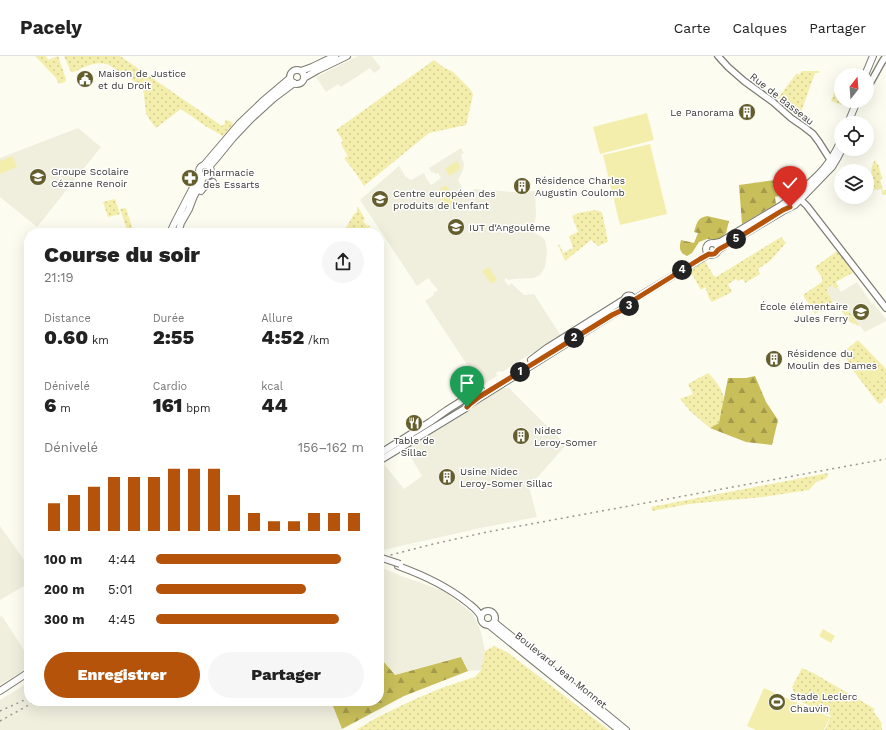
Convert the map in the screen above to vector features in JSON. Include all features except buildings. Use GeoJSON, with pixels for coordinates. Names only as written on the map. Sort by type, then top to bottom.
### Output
{"type":"FeatureCollection","features":[{"type":"Feature","properties":{"kind":"main road"},"geometry":{"type":"LineString","coordinates":[[292,80],[291,74],[294,71],[301,71],[312,67],[335,56]]}},
{"type":"Feature","properties":{"kind":"main road"},"geometry":{"type":"LineString","coordinates":[[292,80],[300,83],[304,78],[347,56]]}},
{"type":"Feature","properties":{"kind":"main road"},"geometry":{"type":"LineString","coordinates":[[869,68],[873,56]]}},
{"type":"Feature","properties":{"kind":"main road"},"geometry":{"type":"LineString","coordinates":[[301,71],[304,74],[304,78]]}},
{"type":"Feature","properties":{"kind":"main road"},"geometry":{"type":"LineString","coordinates":[[180,228],[201,183],[202,175],[199,171],[200,168],[215,160],[233,138],[292,80]]}},
{"type":"Feature","properties":{"kind":"main road"},"geometry":{"type":"LineString","coordinates":[[384,451],[430,422],[446,410],[466,403],[605,319],[632,301],[636,295],[708,252],[714,254],[718,250],[783,210],[795,205],[799,197],[831,161],[834,155]]}},
{"type":"Feature","properties":{"kind":"main road"},"geometry":{"type":"LineString","coordinates":[[708,252],[706,246],[708,243],[720,242],[799,197],[832,167],[838,156]]}},
{"type":"Feature","properties":{"kind":"main road"},"geometry":{"type":"LineString","coordinates":[[202,175],[207,177],[210,173],[211,170],[206,166]]}},
{"type":"Feature","properties":{"kind":"main road"},"geometry":{"type":"LineString","coordinates":[[172,228],[202,175]]}},
{"type":"Feature","properties":{"kind":"main road"},"geometry":{"type":"LineString","coordinates":[[188,209],[193,205],[204,186],[213,182]]}},
{"type":"Feature","properties":{"kind":"main road"},"geometry":{"type":"LineString","coordinates":[[715,243],[718,245],[718,250]]}},
{"type":"Feature","properties":{"kind":"main road"},"geometry":{"type":"LineString","coordinates":[[384,458],[547,348],[627,297],[632,301]]}},
{"type":"Feature","properties":{"kind":"main road"},"geometry":{"type":"LineString","coordinates":[[384,559],[442,581],[467,597],[482,614]]}},
{"type":"Feature","properties":{"kind":"main road"},"geometry":{"type":"LineString","coordinates":[[384,561],[399,565]]}},
{"type":"Feature","properties":{"kind":"main road"},"geometry":{"type":"LineString","coordinates":[[482,614],[488,611],[493,613],[495,617],[492,624]]}},
{"type":"Feature","properties":{"kind":"main road"},"geometry":{"type":"LineString","coordinates":[[482,614],[482,623],[485,625],[492,624],[626,730]]}},
{"type":"Feature","properties":{"kind":"main road","name":"Boulevard Jean Monnet"},"geometry":{"type":"LineString","coordinates":[[492,624],[619,730]]}},
{"type":"Feature","properties":{"kind":"main road"},"geometry":{"type":"LineString","coordinates":[[0,690],[24,675]]}},
{"type":"Feature","properties":{"kind":"main road"},"geometry":{"type":"LineString","coordinates":[[0,695],[24,680]]}},
{"type":"Feature","properties":{"kind":"street","name":"Rue de Basseau"},"geometry":{"type":"LineString","coordinates":[[718,56],[744,81],[813,134],[831,161]]}},
{"type":"Feature","properties":{"kind":"street"},"geometry":{"type":"LineString","coordinates":[[874,76],[886,56]]}},
{"type":"Feature","properties":{"kind":"street"},"geometry":{"type":"LineString","coordinates":[[799,197],[886,308]]}},
{"type":"Feature","properties":{"kind":"shaded area"},"geometry":{"type":"Polygon","coordinates":[[[35,56],[46,56],[48,60],[58,56],[66,79],[65,82],[59,84],[56,78],[35,56]]]}},
{"type":"Feature","properties":{"kind":"shaded area"},"geometry":{"type":"Polygon","coordinates":[[[64,56],[120,56],[222,126],[226,120],[233,123],[232,126],[223,136],[181,109],[156,128],[146,113],[143,87],[109,65],[100,63],[86,66],[71,72],[64,56]]]}},
{"type":"Feature","properties":{"kind":"shaded area"},"geometry":{"type":"Polygon","coordinates":[[[358,56],[372,56],[381,68],[374,73],[370,68],[341,87],[338,84],[326,92],[316,77],[358,56]]]}},
{"type":"Feature","properties":{"kind":"shaded area"},"geometry":{"type":"Polygon","coordinates":[[[434,60],[453,72],[471,90],[473,95],[466,125],[429,133],[364,186],[344,158],[348,156],[341,143],[343,141],[336,130],[434,60]]]}},
{"type":"Feature","properties":{"kind":"shaded area"},"geometry":{"type":"Polygon","coordinates":[[[802,71],[819,71],[819,73],[815,73],[800,115],[790,110],[778,98],[797,73],[799,75],[802,71]]]}},
{"type":"Feature","properties":{"kind":"shaded area"},"geometry":{"type":"Polygon","coordinates":[[[834,94],[834,102],[831,101],[834,94]]]}},
{"type":"Feature","properties":{"kind":"shaded area"},"geometry":{"type":"Polygon","coordinates":[[[647,113],[654,140],[600,154],[593,127],[647,113]]]}},
{"type":"Feature","properties":{"kind":"shaded area","name":"Groupe Scolaire Cézanne Renoir"},"geometry":{"type":"Polygon","coordinates":[[[78,128],[101,147],[37,227],[0,197],[0,158],[78,128]]]}},
{"type":"Feature","properties":{"kind":"shaded area"},"geometry":{"type":"Polygon","coordinates":[[[650,144],[667,214],[620,225],[603,155],[650,144]]]}},
{"type":"Feature","properties":{"kind":"shaded area"},"geometry":{"type":"Polygon","coordinates":[[[461,148],[464,153],[461,155],[464,164],[458,180],[466,195],[474,189],[512,192],[535,191],[536,215],[533,232],[545,240],[547,252],[545,267],[540,275],[533,278],[508,280],[506,278],[504,280],[509,286],[511,283],[524,295],[534,294],[561,336],[554,338],[554,340],[533,354],[532,353],[502,372],[499,371],[496,373],[497,376],[481,386],[425,301],[434,295],[433,293],[438,290],[428,278],[417,286],[384,236],[384,228],[379,228],[360,200],[399,166],[406,177],[411,180],[424,173],[431,185],[441,178],[438,173],[432,173],[429,168],[461,148]]]}},
{"type":"Feature","properties":{"kind":"shaded area"},"geometry":{"type":"Polygon","coordinates":[[[13,156],[17,167],[0,174],[0,161],[13,156]]]}},
{"type":"Feature","properties":{"kind":"shaded area"},"geometry":{"type":"Polygon","coordinates":[[[876,159],[875,161],[879,166],[882,179],[880,180],[883,191],[886,190],[886,195],[883,195],[881,189],[874,190],[874,162],[876,159]]]}},
{"type":"Feature","properties":{"kind":"shaded area"},"geometry":{"type":"Polygon","coordinates":[[[457,161],[461,168],[450,176],[445,169],[457,161]]]}},
{"type":"Feature","properties":{"kind":"shaded area"},"geometry":{"type":"Polygon","coordinates":[[[446,185],[457,201],[448,206],[444,206],[435,192],[446,185]]]}},
{"type":"Feature","properties":{"kind":"shaded area"},"geometry":{"type":"Polygon","coordinates":[[[115,199],[120,214],[108,217],[103,202],[115,199]]]}},
{"type":"Feature","properties":{"kind":"shaded area"},"geometry":{"type":"Polygon","coordinates":[[[358,207],[365,219],[363,221],[370,227],[346,228],[354,214],[357,212],[358,207]]]}},
{"type":"Feature","properties":{"kind":"shaded area"},"geometry":{"type":"Polygon","coordinates":[[[126,208],[132,228],[126,228],[120,209],[126,208]]]}},
{"type":"Feature","properties":{"kind":"shaded area"},"geometry":{"type":"Polygon","coordinates":[[[596,210],[602,212],[608,242],[598,246],[591,240],[565,261],[558,245],[559,244],[563,253],[573,248],[569,236],[578,232],[572,216],[578,213],[596,210]]]}},
{"type":"Feature","properties":{"kind":"shaded area"},"geometry":{"type":"Polygon","coordinates":[[[781,237],[786,243],[770,261],[758,269],[760,274],[745,283],[743,279],[738,281],[736,279],[728,284],[732,292],[712,302],[705,287],[701,290],[690,271],[705,261],[713,275],[716,277],[781,237]]]}},
{"type":"Feature","properties":{"kind":"shaded area"},"geometry":{"type":"Polygon","coordinates":[[[837,251],[854,272],[836,282],[838,287],[835,289],[832,285],[827,288],[833,302],[815,314],[803,295],[822,282],[822,278],[815,267],[837,251]]]}},
{"type":"Feature","properties":{"kind":"shaded area"},"geometry":{"type":"Polygon","coordinates":[[[489,267],[497,280],[491,284],[482,271],[489,267]]]}},
{"type":"Feature","properties":{"kind":"shaded area","name":"École élémentaire Jules Ferry"},"geometry":{"type":"Polygon","coordinates":[[[857,282],[872,304],[874,303],[886,319],[886,321],[865,332],[859,325],[853,324],[848,320],[835,301],[833,302],[827,291],[827,288],[832,285],[835,289],[838,287],[841,292],[857,282]]]}},
{"type":"Feature","properties":{"kind":"shaded area"},"geometry":{"type":"Polygon","coordinates":[[[842,303],[859,325],[858,326],[854,323],[853,324],[846,317],[838,306],[842,303]]]}},
{"type":"Feature","properties":{"kind":"shaded area"},"geometry":{"type":"Polygon","coordinates":[[[858,340],[886,369],[886,397],[880,404],[855,373],[843,353],[858,340]]]}},
{"type":"Feature","properties":{"kind":"shaded area"},"geometry":{"type":"Polygon","coordinates":[[[864,357],[882,374],[872,384],[855,366],[864,357]]]}},
{"type":"Feature","properties":{"kind":"shaded area"},"geometry":{"type":"Polygon","coordinates":[[[708,373],[721,389],[724,397],[719,423],[710,428],[691,412],[680,399],[693,394],[688,384],[708,373]]]}},
{"type":"Feature","properties":{"kind":"shaded area"},"geometry":{"type":"Polygon","coordinates":[[[501,388],[509,388],[566,445],[529,487],[537,517],[384,550],[384,464],[404,489],[422,476],[406,449],[501,388]]]}},
{"type":"Feature","properties":{"kind":"shaded area"},"geometry":{"type":"Polygon","coordinates":[[[828,473],[828,476],[825,479],[816,482],[809,490],[763,497],[689,504],[652,511],[651,507],[828,473]]]}},
{"type":"Feature","properties":{"kind":"shaded area"},"geometry":{"type":"Polygon","coordinates":[[[0,526],[24,560],[24,586],[0,600],[0,526]]]}},
{"type":"Feature","properties":{"kind":"shaded area"},"geometry":{"type":"Polygon","coordinates":[[[384,569],[444,591],[473,614],[481,632],[485,651],[481,670],[468,671],[461,657],[394,675],[385,662],[384,569]]]}},
{"type":"Feature","properties":{"kind":"shaded area"},"geometry":{"type":"Polygon","coordinates":[[[2,616],[24,650],[24,670],[0,685],[0,617],[2,616]]]}},
{"type":"Feature","properties":{"kind":"shaded area"},"geometry":{"type":"Polygon","coordinates":[[[823,629],[835,636],[831,643],[819,636],[823,629]]]}},
{"type":"Feature","properties":{"kind":"shaded area"},"geometry":{"type":"Polygon","coordinates":[[[494,646],[507,652],[609,730],[356,730],[376,718],[413,700],[444,687],[475,677],[481,670],[485,651],[494,646]]]}},
{"type":"Feature","properties":{"kind":"shaded area"},"geometry":{"type":"Polygon","coordinates":[[[802,668],[875,709],[873,711],[881,722],[882,730],[825,730],[831,716],[797,700],[792,687],[802,668]]]}},
{"type":"Feature","properties":{"kind":"shaded area"},"geometry":{"type":"Polygon","coordinates":[[[24,685],[24,706],[333,706],[342,729],[0,730],[0,700],[24,685]]]}},
{"type":"Feature","properties":{"kind":"shaded area","name":"Stade Leclerc Chauvin"},"geometry":{"type":"Polygon","coordinates":[[[764,688],[830,717],[824,730],[756,730],[747,726],[764,688]]]}},
{"type":"Feature","properties":{"kind":"green space"},"geometry":{"type":"Polygon","coordinates":[[[782,179],[781,190],[778,191],[779,196],[775,197],[776,204],[742,224],[739,185],[782,179]]]}},
{"type":"Feature","properties":{"kind":"green space"},"geometry":{"type":"Polygon","coordinates":[[[707,216],[729,221],[726,233],[719,239],[707,239],[699,242],[692,253],[687,256],[684,255],[680,250],[681,240],[694,243],[698,233],[694,232],[697,224],[701,218],[707,216]]]}},
{"type":"Feature","properties":{"kind":"green space"},"geometry":{"type":"Polygon","coordinates":[[[755,376],[766,402],[778,420],[772,445],[746,442],[710,428],[719,423],[728,378],[746,378],[755,376]]]}},
{"type":"Feature","properties":{"kind":"green space"},"geometry":{"type":"Polygon","coordinates":[[[461,657],[468,671],[404,696],[342,729],[333,706],[384,706],[384,662],[395,675],[461,657]]]}},
{"type":"Feature","properties":{"kind":"railway"},"geometry":{"type":"LineString","coordinates":[[384,557],[487,532],[886,459]]}},
{"type":"Feature","properties":{"kind":"railway"},"geometry":{"type":"LineString","coordinates":[[0,711],[24,700]]}},
{"type":"Feature","properties":{"kind":"railway"},"geometry":{"type":"LineString","coordinates":[[0,721],[27,706]]}},
{"type":"Feature","properties":{"kind":"place","name":"Maison de Justice et du Droit"},"geometry":{"type":"Point","coordinates":[85,79]}},
{"type":"Feature","properties":{"kind":"place","name":"Le Panorama"},"geometry":{"type":"Point","coordinates":[747,112]}},
{"type":"Feature","properties":{"kind":"place","name":"Groupe Scolaire Cézanne Renoir"},"geometry":{"type":"Point","coordinates":[38,177]}},
{"type":"Feature","properties":{"kind":"place","name":"Pharmacie des Essarts"},"geometry":{"type":"Point","coordinates":[190,178]}},
{"type":"Feature","properties":{"kind":"place","name":"Résidence Charles Augustin Coulomb"},"geometry":{"type":"Point","coordinates":[522,186]}},
{"type":"Feature","properties":{"kind":"place","name":"Centre européen des produits de l'enfant"},"geometry":{"type":"Point","coordinates":[380,199]}},
{"type":"Feature","properties":{"kind":"place","name":"IUT d'Angoulême"},"geometry":{"type":"Point","coordinates":[456,227]}},
{"type":"Feature","properties":{"kind":"place","name":"École élémentaire Jules Ferry"},"geometry":{"type":"Point","coordinates":[861,312]}},
{"type":"Feature","properties":{"kind":"place","name":"Résidence du Moulin des Dames"},"geometry":{"type":"Point","coordinates":[774,359]}},
{"type":"Feature","properties":{"kind":"place","name":"Table de Sillac"},"geometry":{"type":"Point","coordinates":[414,423]}},
{"type":"Feature","properties":{"kind":"place","name":"Nidec Leroy-Somer"},"geometry":{"type":"Point","coordinates":[521,436]}},
{"type":"Feature","properties":{"kind":"place","name":"Usine Nidec Leroy-Somer Sillac"},"geometry":{"type":"Point","coordinates":[447,477]}},
{"type":"Feature","properties":{"kind":"place","name":"Stade Leclerc Chauvin"},"geometry":{"type":"Point","coordinates":[777,702]}},
{"type":"Feature","properties":{"kind":"route"},"geometry":{"type":"LineString","coordinates":[[467,407],[479,397],[632,304],[634,300],[700,259],[709,254],[716,254],[718,250],[790,207]]}}]}
